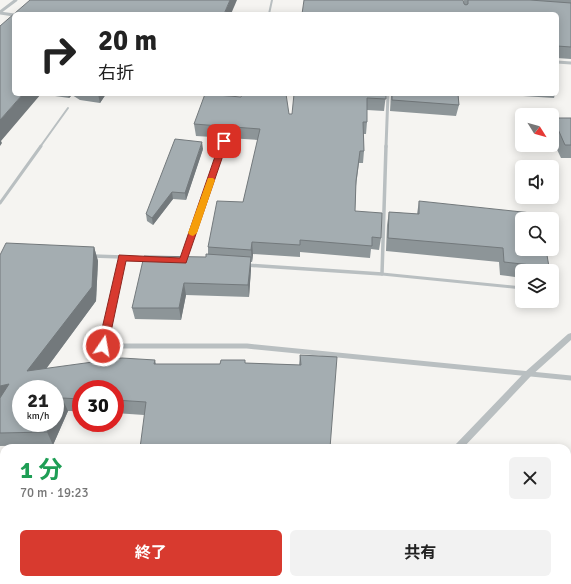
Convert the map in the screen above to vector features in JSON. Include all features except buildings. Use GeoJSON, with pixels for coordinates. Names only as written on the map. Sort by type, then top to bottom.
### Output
{"type":"FeatureCollection","features":[{"type":"Feature","properties":{"kind":"street"},"geometry":{"type":"LineString","coordinates":[[0,13],[16,0]]}},
{"type":"Feature","properties":{"kind":"street"},"geometry":{"type":"LineString","coordinates":[[0,13],[12,15]]}},
{"type":"Feature","properties":{"kind":"street"},"geometry":{"type":"LineString","coordinates":[[559,62],[571,63]]}},
{"type":"Feature","properties":{"kind":"street"},"geometry":{"type":"LineString","coordinates":[[239,265],[382,274],[388,96]]}},
{"type":"Feature","properties":{"kind":"street"},"geometry":{"type":"LineString","coordinates":[[84,255],[153,259]]}},
{"type":"Feature","properties":{"kind":"street"},"geometry":{"type":"LineString","coordinates":[[122,257],[103,346],[247,346],[571,378]]}},
{"type":"Feature","properties":{"kind":"street"},"geometry":{"type":"LineString","coordinates":[[176,260],[191,262]]}},
{"type":"Feature","properties":{"kind":"street"},"geometry":{"type":"LineString","coordinates":[[462,444],[528,374],[571,336]]}},
{"type":"Feature","properties":{"kind":"lane"},"geometry":{"type":"LineString","coordinates":[[270,12],[272,0]]}},
{"type":"Feature","properties":{"kind":"lane"},"geometry":{"type":"LineString","coordinates":[[0,203],[68,108]]}},
{"type":"Feature","properties":{"kind":"lane"},"geometry":{"type":"LineString","coordinates":[[183,261],[224,141]]}},
{"type":"Feature","properties":{"kind":"lane"},"geometry":{"type":"LineString","coordinates":[[382,274],[515,287]]}},
{"type":"Feature","properties":{"kind":"slow traffic"},"geometry":{"type":"LineString","coordinates":[[193,233],[211,180]]}},
{"type":"Feature","properties":{"kind":"route"},"geometry":{"type":"LineString","coordinates":[[103,346],[122,257],[183,261],[224,141]]}}]}
